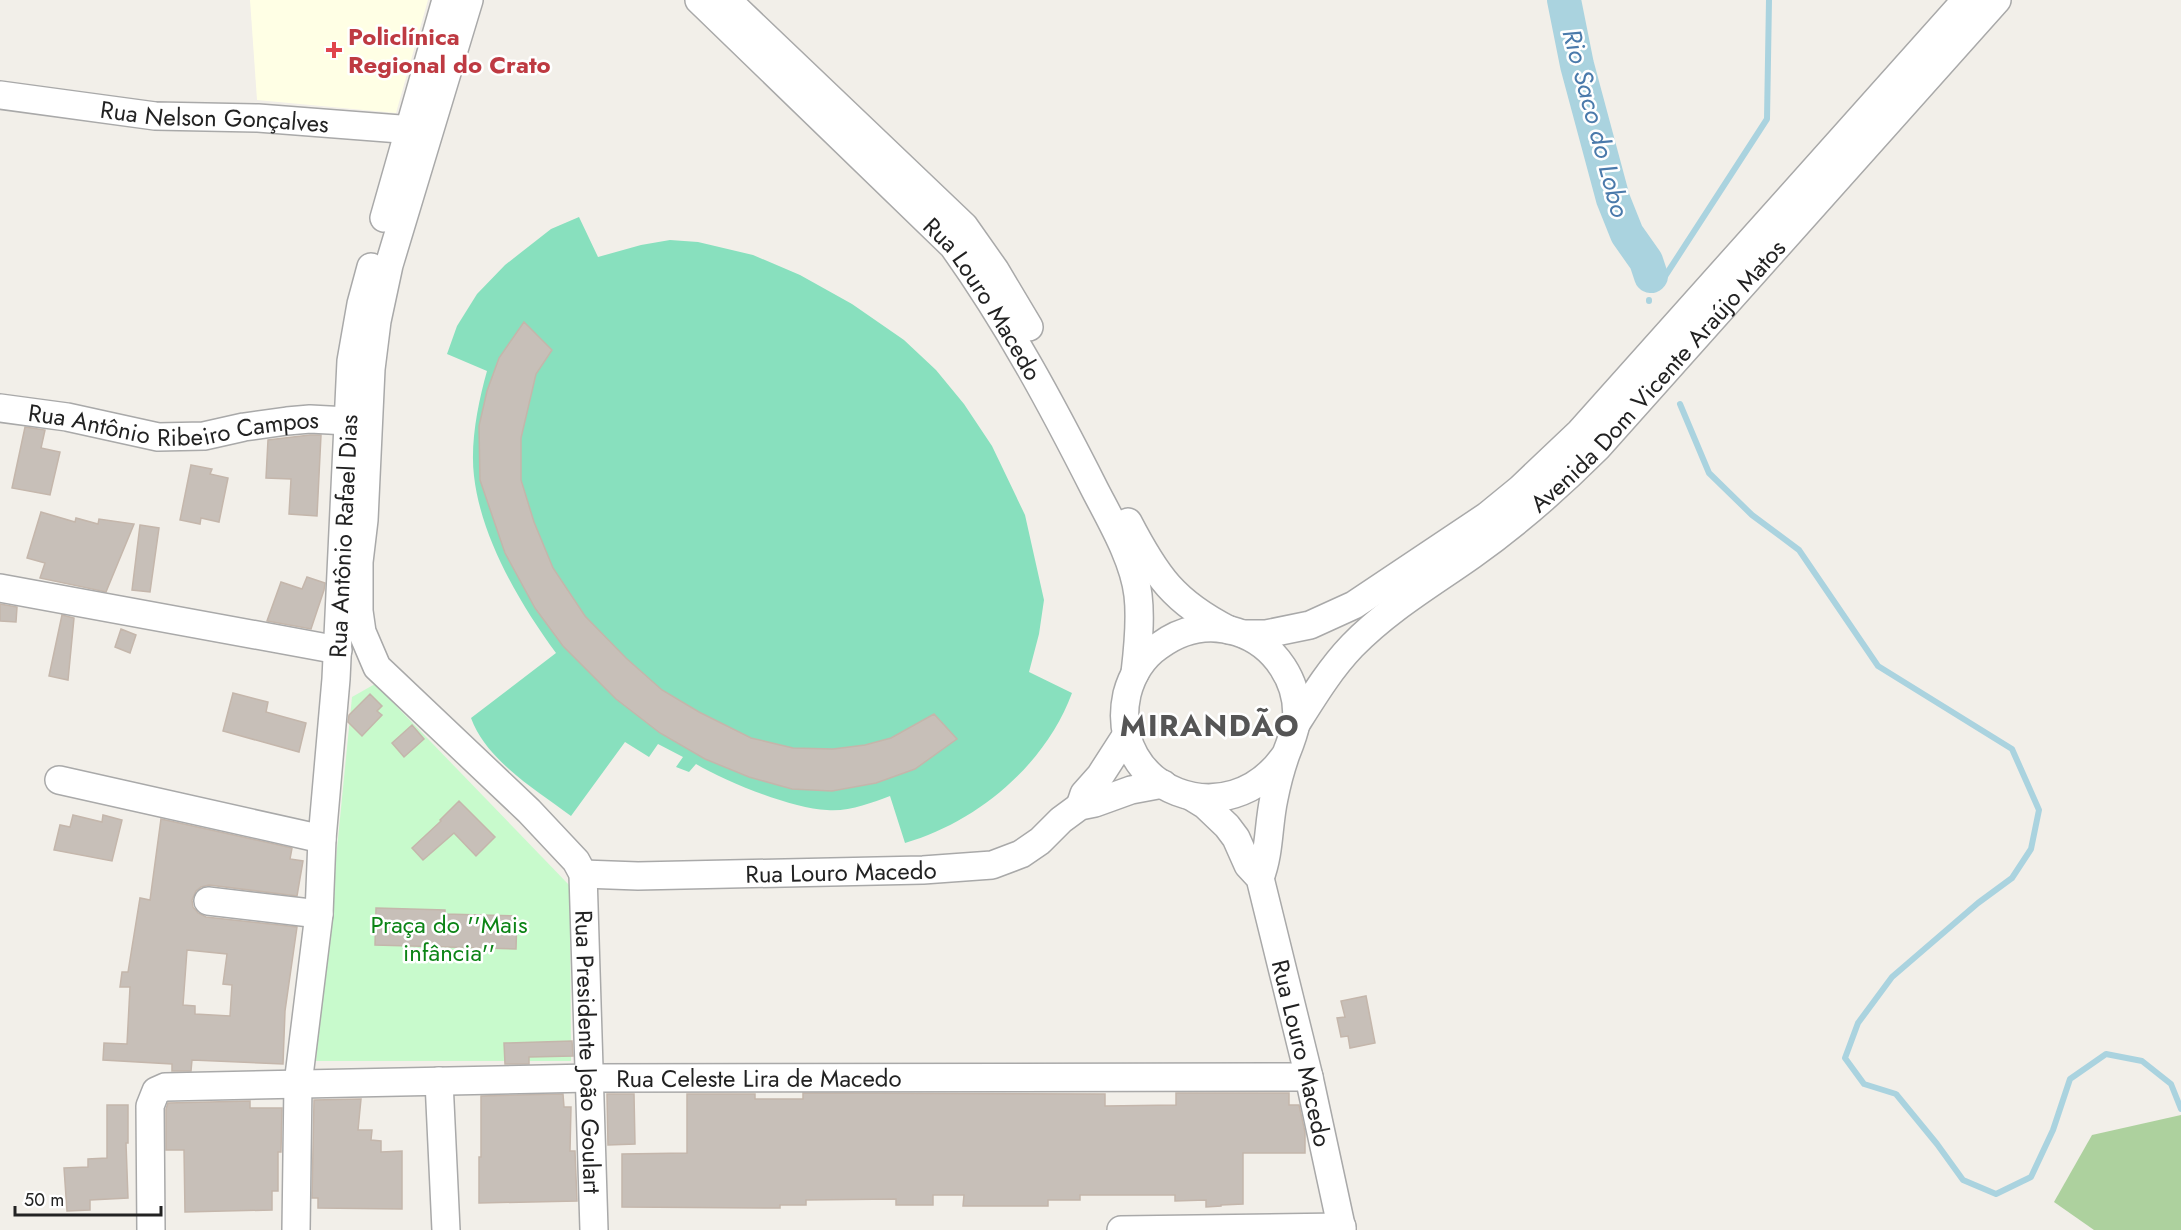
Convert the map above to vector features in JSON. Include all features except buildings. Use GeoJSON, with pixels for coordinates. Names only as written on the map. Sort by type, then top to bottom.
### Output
{"type":"FeatureCollection","features":[{"type":"Feature","properties":{"kind":"street","name":"Rua Antônio Rafael Dias"},"geometry":{"type":"LineString","coordinates":[[296,1230],[298,1084],[319,914],[322,839],[338,650],[356,483],[377,321],[446,0]]}},
{"type":"Feature","properties":{"kind":"street","name":"Rua Antônio Rafael Dias"},"geometry":{"type":"LineString","coordinates":[[468,0],[418,130],[361,304],[351,361],[348,421],[356,483],[359,611],[362,632],[377,667],[529,811],[576,861],[583,874]]}},
{"type":"Feature","properties":{"kind":"street","name":"Rua Louro Macedo"},"geometry":{"type":"LineString","coordinates":[[699,0],[953,246],[981,285],[1013,336],[1056,413],[1118,537],[1134,576],[1138,596],[1138,649],[1135,673]]}},
{"type":"Feature","properties":{"kind":"street","name":"Rua Louro Macedo"},"geometry":{"type":"LineString","coordinates":[[727,0],[964,226],[995,270],[1028,326],[1153,568],[1175,594],[1202,616],[1237,632]]}},
{"type":"Feature","properties":{"kind":"street","name":"Avenida Dom Vicente Araújo Matos"},"geometry":{"type":"LineString","coordinates":[[1237,632],[1266,634],[1310,625],[1347,609],[1459,536],[1520,489],[1580,432],[1966,0]]}},
{"type":"Feature","properties":{"kind":"street","name":"Avenida Dom Vicente Araújo Matos"},"geometry":{"type":"LineString","coordinates":[[1296,724],[1323,681],[1351,647],[1381,619],[1501,534],[1559,485],[1597,448],[1997,0]]}},
{"type":"Feature","properties":{"kind":"street","name":"Rua Nelson Gonçalves"},"geometry":{"type":"LineString","coordinates":[[0,95],[155,116],[258,118],[418,130]]}},
{"type":"Feature","properties":{"kind":"street","name":"Rua Antônio Ribeiro Campos"},"geometry":{"type":"LineString","coordinates":[[0,408],[67,417],[158,437],[204,436],[244,427],[310,419],[348,421]]}},
{"type":"Feature","properties":{"kind":"street"},"geometry":{"type":"LineString","coordinates":[[0,588],[338,650]]}},
{"type":"Feature","properties":{"kind":"street"},"geometry":{"type":"LineString","coordinates":[[1214,628],[1237,632],[1258,642],[1271,652],[1285,670],[1294,692],[1296,724],[1286,754],[1266,778],[1239,794],[1223,798],[1192,797],[1163,784],[1140,763],[1127,734],[1125,703],[1135,673],[1155,648],[1182,632],[1214,628]]}},
{"type":"Feature","properties":{"kind":"street"},"geometry":{"type":"LineString","coordinates":[[336,679],[355,662],[377,667]]}},
{"type":"Feature","properties":{"kind":"street","name":"Rua Louro Macedo"},"geometry":{"type":"LineString","coordinates":[[1080,806],[1084,794],[1100,776],[1127,734]]}},
{"type":"Feature","properties":{"kind":"street","name":"Rua Louro Macedo"},"geometry":{"type":"LineString","coordinates":[[1260,878],[1267,860],[1272,807],[1286,754]]}},
{"type":"Feature","properties":{"kind":"street"},"geometry":{"type":"LineString","coordinates":[[59,780],[322,839]]}},
{"type":"Feature","properties":{"kind":"street","name":"Rua Louro Macedo"},"geometry":{"type":"LineString","coordinates":[[583,874],[638,876],[912,871],[992,865],[1021,854],[1040,841],[1061,820],[1080,806],[1131,790],[1163,784]]}},
{"type":"Feature","properties":{"kind":"street","name":"Rua Louro Macedo"},"geometry":{"type":"LineString","coordinates":[[1192,797],[1205,805],[1227,826],[1236,838],[1248,865],[1260,878],[1309,1077],[1342,1229]]}},
{"type":"Feature","properties":{"kind":"street","name":"Rua Presidente João Goulart"},"geometry":{"type":"LineString","coordinates":[[583,874],[594,1230]]}},
{"type":"Feature","properties":{"kind":"street"},"geometry":{"type":"LineString","coordinates":[[208,901],[319,914]]}},
{"type":"Feature","properties":{"kind":"street","name":"Rua Celeste Lira de Macedo"},"geometry":{"type":"LineString","coordinates":[[150,1230],[150,1106],[156,1091],[165,1087],[590,1078],[1309,1077]]}},
{"type":"Feature","properties":{"kind":"street"},"geometry":{"type":"LineString","coordinates":[[439,1081],[446,1230]]}},
{"type":"Feature","properties":{"kind":"street"},"geometry":{"type":"LineString","coordinates":[[1121,1230],[1342,1229]]}},
{"type":"Feature","properties":{"kind":"shaded area","name":"Policlínica Regional do Crato"},"geometry":{"type":"Polygon","coordinates":[[[250,0],[428,0],[396,113],[257,100],[250,0]]]}},
{"type":"Feature","properties":{"kind":"green space"},"geometry":{"type":"Polygon","coordinates":[[[579,217],[598,257],[670,240],[698,242],[753,255],[800,275],[852,304],[904,340],[936,370],[964,404],[992,446],[1025,515],[1044,600],[1039,634],[1029,672],[1072,693],[1060,719],[1027,766],[983,805],[958,821],[905,843],[890,796],[843,810],[796,805],[725,779],[696,764],[689,772],[676,767],[683,757],[658,744],[649,757],[625,742],[571,816],[514,773],[488,748],[471,718],[556,653],[516,592],[504,569],[478,499],[473,463],[474,437],[487,371],[447,354],[457,326],[477,294],[505,265],[551,229],[579,217]]]}},
{"type":"Feature","properties":{"kind":"green space","name":"Praça do ''Mais infância''"},"geometry":{"type":"Polygon","coordinates":[[[375,684],[570,886],[571,1061],[316,1061],[352,697],[375,684]]]}},
{"type":"Feature","properties":{"kind":"green space"},"geometry":{"type":"Polygon","coordinates":[[[2181,1115],[2181,1230],[2094,1230],[2054,1202],[2092,1135],[2181,1115]]]}},
{"type":"Feature","properties":{"kind":"waterway","name":"Rio Saco do Lobo"},"geometry":{"type":"LineString","coordinates":[[1564,0],[1577,65],[1613,199],[1627,234],[1646,261],[1651,276]]}},
{"type":"Feature","properties":{"kind":"waterway"},"geometry":{"type":"LineString","coordinates":[[1660,284],[1767,119],[1769,0]]}},
{"type":"Feature","properties":{"kind":"waterway","name":"Rio Saco do Lobo"},"geometry":{"type":"LineString","coordinates":[[1680,404],[1709,473],[1752,515],[1799,550],[1878,666],[2012,749],[2039,810],[2031,849],[2012,878],[1978,903],[1892,977],[1858,1023],[1845,1058],[1864,1084],[1896,1094],[1963,1180],[1996,1194],[2031,1177],[2053,1130],[2070,1079],[2106,1054],[2142,1061],[2171,1084],[2181,1109]]}},
{"type":"Feature","properties":{"kind":"place","name":"Policlínica Regional do Crato"},"geometry":{"type":"Point","coordinates":[334,50]}},
{"type":"Feature","properties":{"kind":"district","name":"MIRANDÃO"},"geometry":{"type":"Point","coordinates":[1210,725]}}]}
